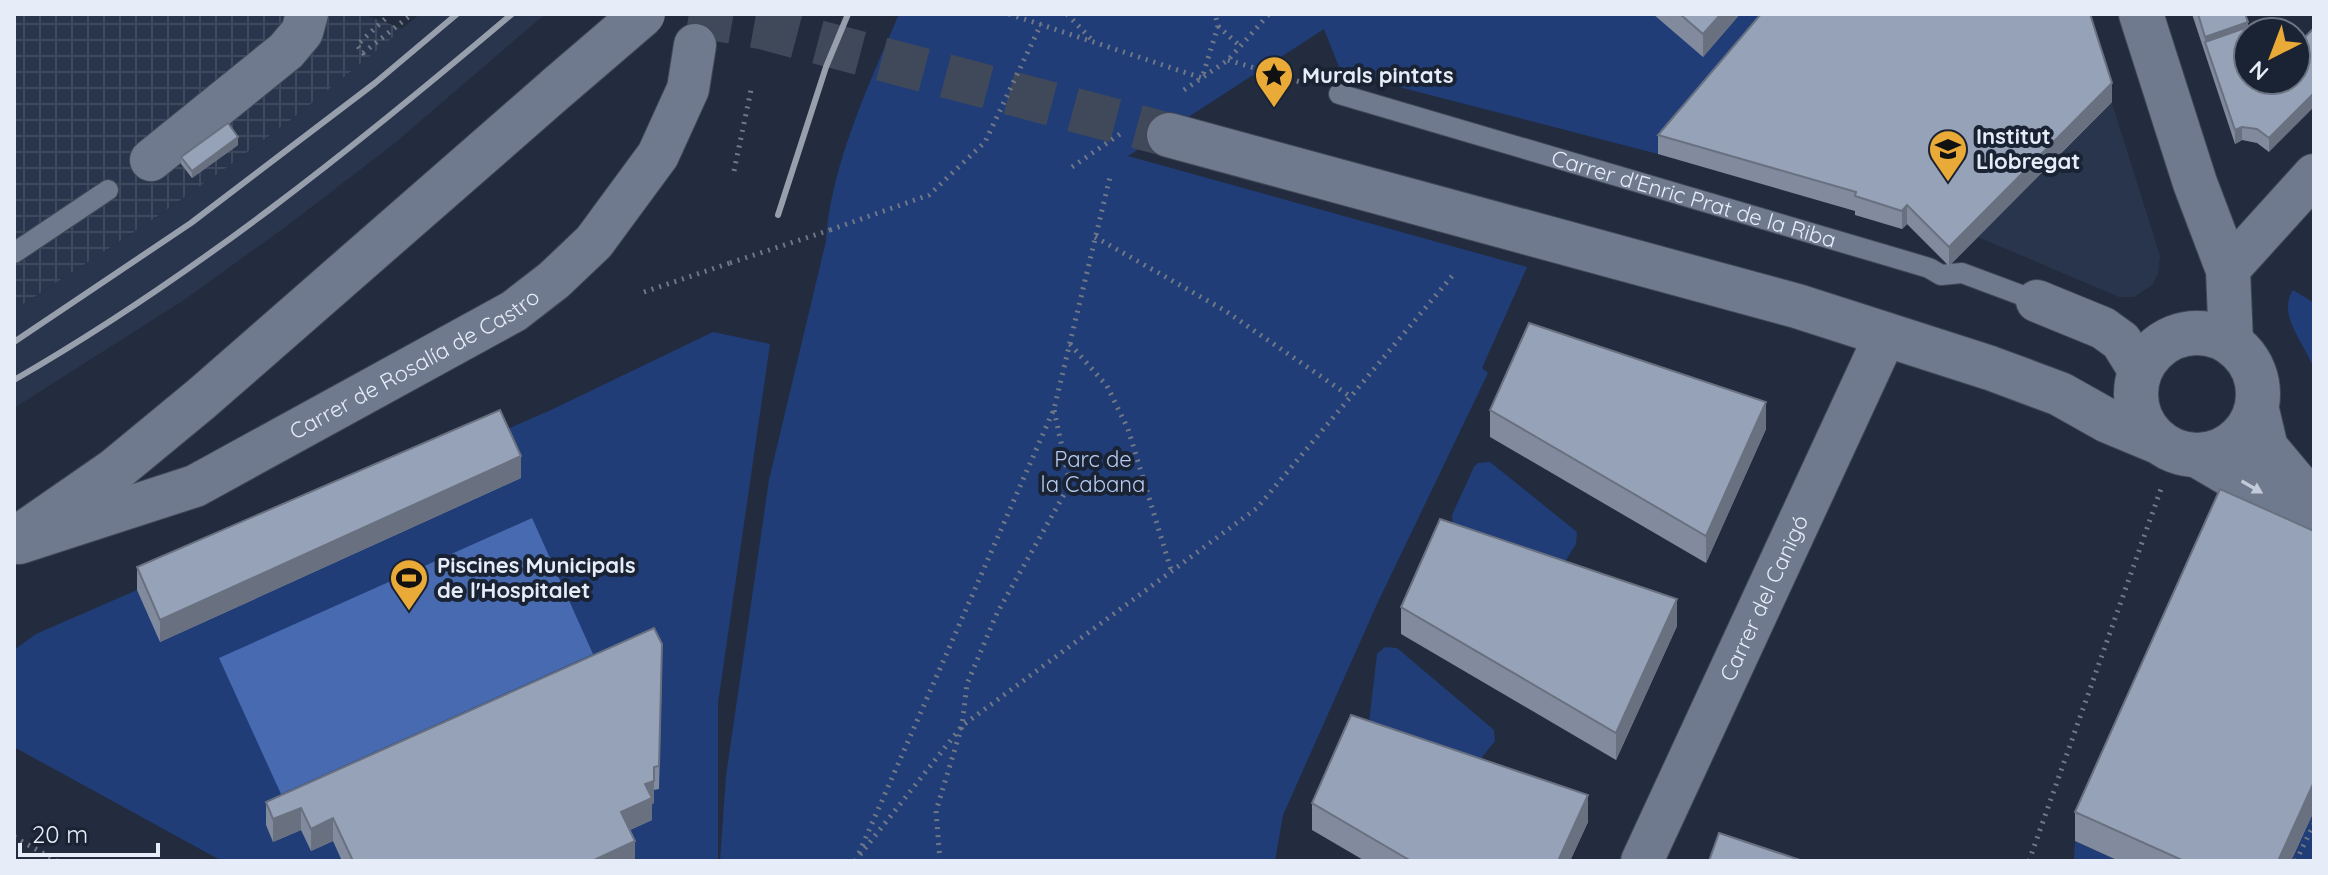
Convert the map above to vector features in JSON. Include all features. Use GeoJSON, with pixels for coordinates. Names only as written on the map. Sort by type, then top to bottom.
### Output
{"type":"FeatureCollection","features":[{"type":"Feature","properties":{"kind":"street"},"geometry":{"type":"LineString","coordinates":[[151,160],[286,51],[302,32],[307,14]]}},
{"type":"Feature","properties":{"kind":"street","name":"Carrer de Rosalía de Castro"},"geometry":{"type":"LineString","coordinates":[[14,542],[115,470],[201,399],[643,14]]}},
{"type":"Feature","properties":{"kind":"street"},"geometry":{"type":"LineString","coordinates":[[2141,14],[2228,270]]}},
{"type":"Feature","properties":{"kind":"street","name":"Carrer de Rosalía de Castro"},"geometry":{"type":"LineString","coordinates":[[14,542],[195,486],[514,311],[554,280],[594,242],[658,155],[688,89],[695,45]]}},
{"type":"Feature","properties":{"kind":"street"},"geometry":{"type":"LineString","coordinates":[[1169,135],[1797,306],[1886,334],[2060,394],[2108,421],[2160,461]]}},
{"type":"Feature","properties":{"kind":"street"},"geometry":{"type":"LineString","coordinates":[[2210,338],[2228,270],[2314,175]]}},
{"type":"Feature","properties":{"kind":"street"},"geometry":{"type":"LineString","coordinates":[[2208,218],[2206,263],[2199,308],[2210,338]]}},
{"type":"Feature","properties":{"kind":"street","name":"Carrer d'Enric Prat de la Riba"},"geometry":{"type":"LineString","coordinates":[[2037,301],[2103,328],[2121,341],[2138,376]]}},
{"type":"Feature","properties":{"kind":"street","name":"Carrer del Canigó"},"geometry":{"type":"LineString","coordinates":[[1642,861],[1886,334]]}},
{"type":"Feature","properties":{"kind":"street"},"geometry":{"type":"LineString","coordinates":[[2160,461],[2141,421],[2135,398],[2138,376],[2151,352],[2169,339],[2210,338],[2248,361],[2258,384],[2257,410],[2266,448],[2311,506]]}},
{"type":"Feature","properties":{"kind":"street"},"geometry":{"type":"LineString","coordinates":[[2060,394],[2091,394],[2138,376]]}},
{"type":"Feature","properties":{"kind":"street"},"geometry":{"type":"LineString","coordinates":[[2200,457],[2223,451],[2243,437],[2257,410]]}},
{"type":"Feature","properties":{"kind":"street"},"geometry":{"type":"LineString","coordinates":[[2160,461],[2176,453],[2200,457],[2282,505],[2311,506]]}},
{"type":"Feature","properties":{"kind":"lane","name":"Carrer d'Enric Prat de la Riba"},"geometry":{"type":"LineString","coordinates":[[1339,94],[1929,268],[1941,275],[1962,273],[2037,301]]}},
{"type":"Feature","properties":{"kind":"lane"},"geometry":{"type":"LineString","coordinates":[[14,253],[108,190]]}},
{"type":"Feature","properties":{"kind":"path"},"geometry":{"type":"LineString","coordinates":[[385,19],[357,45],[363,53],[412,14]]}},
{"type":"Feature","properties":{"kind":"path"},"geometry":{"type":"LineString","coordinates":[[1009,14],[1202,78],[1218,26],[1215,14]]}},
{"type":"Feature","properties":{"kind":"path"},"geometry":{"type":"LineString","coordinates":[[1067,14],[1094,42]]}},
{"type":"Feature","properties":{"kind":"path"},"geometry":{"type":"LineString","coordinates":[[644,292],[929,195],[985,142],[1041,24]]}},
{"type":"Feature","properties":{"kind":"path"},"geometry":{"type":"LineString","coordinates":[[1218,26],[1240,46]]}},
{"type":"Feature","properties":{"kind":"path"},"geometry":{"type":"LineString","coordinates":[[1228,60],[1339,94]]}},
{"type":"Feature","properties":{"kind":"path"},"geometry":{"type":"LineString","coordinates":[[734,171],[751,90]]}},
{"type":"Feature","properties":{"kind":"path"},"geometry":{"type":"LineString","coordinates":[[855,861],[1054,409],[1110,177]]}},
{"type":"Feature","properties":{"kind":"path"},"geometry":{"type":"LineString","coordinates":[[1095,237],[1224,310],[1351,397]]}},
{"type":"Feature","properties":{"kind":"path"},"geometry":{"type":"LineString","coordinates":[[855,861],[962,726],[1257,508],[1453,275]]}},
{"type":"Feature","properties":{"kind":"path"},"geometry":{"type":"LineString","coordinates":[[1070,344],[1107,386],[1128,429],[1172,573]]}},
{"type":"Feature","properties":{"kind":"path"},"geometry":{"type":"LineString","coordinates":[[940,861],[936,811],[962,726],[967,684],[997,613],[1070,484],[1054,409]]}},
{"type":"Feature","properties":{"kind":"path"},"geometry":{"type":"LineString","coordinates":[[2029,861],[2160,461]]}},
{"type":"Feature","properties":{"kind":"path"},"geometry":{"type":"LineString","coordinates":[[2296,861],[2314,824]]}},
{"type":"Feature","properties":{"kind":"path"},"geometry":{"type":"LineString","coordinates":[[14,837],[57,861]]}},
{"type":"Feature","properties":{"kind":"shaded area"},"geometry":{"type":"Polygon","coordinates":[[[14,14],[363,14],[403,29],[230,165],[14,310],[14,14]]]}},
{"type":"Feature","properties":{"kind":"shaded area"},"geometry":{"type":"Polygon","coordinates":[[[420,14],[545,14],[395,143],[288,225],[184,300],[14,408],[14,310],[230,165],[297,115],[420,14]]]}},
{"type":"Feature","properties":{"kind":"shaded area","name":"Institut Llobregat"},"geometry":{"type":"Polygon","coordinates":[[[1777,14],[2084,14],[2160,256],[2158,274],[2152,285],[2134,297],[2119,297],[1978,237],[1949,266],[1907,224],[1902,229],[1855,215],[1856,211],[1658,154],[1777,14]]]}},
{"type":"Feature","properties":{"kind":"shaded area"},"geometry":{"type":"Polygon","coordinates":[[[532,518],[593,654],[281,794],[219,658],[532,518]]]}},
{"type":"Feature","properties":{"kind":"green space","name":"Parc de la Cabana"},"geometry":{"type":"Polygon","coordinates":[[[899,14],[1777,14],[1658,154],[1341,72],[1324,29],[1128,156],[1527,267],[1482,368],[1488,373],[1377,604],[1283,815],[1275,861],[720,861],[726,776],[769,480],[826,241],[829,213],[843,155],[899,14]]]}},
{"type":"Feature","properties":{"kind":"green space"},"geometry":{"type":"Polygon","coordinates":[[[2293,290],[2314,303],[2314,370],[2290,320],[2289,300],[2293,290]]]}},
{"type":"Feature","properties":{"kind":"green space","name":"Piscines Municipals de l'Hospitalet"},"geometry":{"type":"Polygon","coordinates":[[[713,332],[770,344],[718,703],[718,861],[222,861],[14,747],[14,650],[36,634],[551,410],[713,332]]]}},
{"type":"Feature","properties":{"kind":"green space"},"geometry":{"type":"Polygon","coordinates":[[[1490,462],[1577,532],[1576,544],[1564,563],[1453,524],[1452,515],[1474,467],[1478,463],[1490,462]]]}},
{"type":"Feature","properties":{"kind":"green space"},"geometry":{"type":"Polygon","coordinates":[[[1385,647],[1397,648],[1494,730],[1495,741],[1478,762],[1369,723],[1377,654],[1385,647]]]}},
{"type":"Feature","properties":{"kind":"green space"},"geometry":{"type":"Polygon","coordinates":[[[2314,811],[2314,861],[2291,861],[2314,811]]]}},
{"type":"Feature","properties":{"kind":"green space"},"geometry":{"type":"Polygon","coordinates":[[[2075,841],[2119,861],[2074,861],[2075,841]]]}},
{"type":"Feature","properties":{"kind":"building"},"geometry":{"type":"Polygon","coordinates":[[[1680,14],[1721,14],[1703,34],[1680,14]]]}},
{"type":"Feature","properties":{"kind":"building","name":"Institut Llobregat"},"geometry":{"type":"Polygon","coordinates":[[[1761,14],[2090,14],[2112,83],[1949,247],[1907,205],[1902,211],[1855,196],[1856,192],[1658,135],[1761,14]]]}},
{"type":"Feature","properties":{"kind":"building"},"geometry":{"type":"Polygon","coordinates":[[[2198,14],[2245,14],[2232,16],[2232,28],[2205,37],[2198,14]]]}},
{"type":"Feature","properties":{"kind":"building"},"geometry":{"type":"Polygon","coordinates":[[[2314,28],[2314,93],[2312,95],[2314,28]]]}},
{"type":"Feature","properties":{"kind":"building"},"geometry":{"type":"Polygon","coordinates":[[[2232,33],[2232,96],[2311,96],[2269,138],[2257,129],[2242,127],[2235,130],[2205,42],[2232,33]]]}},
{"type":"Feature","properties":{"kind":"building"},"geometry":{"type":"Polygon","coordinates":[[[228,123],[238,137],[192,171],[181,157],[228,123]]]}},
{"type":"Feature","properties":{"kind":"building"},"geometry":{"type":"Polygon","coordinates":[[[1529,323],[1766,402],[1706,536],[1490,410],[1529,323]]]}},
{"type":"Feature","properties":{"kind":"building"},"geometry":{"type":"Polygon","coordinates":[[[500,410],[521,456],[160,620],[137,567],[500,410]]]}},
{"type":"Feature","properties":{"kind":"building"},"geometry":{"type":"Polygon","coordinates":[[[2220,489],[2314,531],[2314,782],[2278,861],[2184,861],[2075,812],[2220,489]]]}},
{"type":"Feature","properties":{"kind":"building"},"geometry":{"type":"Polygon","coordinates":[[[1440,519],[1677,599],[1616,733],[1401,607],[1440,519]]]}},
{"type":"Feature","properties":{"kind":"building"},"geometry":{"type":"Polygon","coordinates":[[[654,628],[662,644],[659,766],[654,767],[654,781],[645,784],[652,798],[621,812],[635,841],[592,861],[353,861],[333,818],[311,829],[301,808],[273,819],[266,802],[654,628]]]}},
{"type":"Feature","properties":{"kind":"building"},"geometry":{"type":"Polygon","coordinates":[[[1351,715],[1588,795],[1558,861],[1411,861],[1312,803],[1351,715]]]}},
{"type":"Feature","properties":{"kind":"building"},"geometry":{"type":"Polygon","coordinates":[[[1719,833],[1803,861],[1709,861],[1719,833]]]}},
{"type":"Feature","properties":{"kind":"tunnel"},"geometry":{"type":"LineString","coordinates":[[689,14],[761,27],[1169,135]]}},
{"type":"Feature","properties":{"kind":"railway"},"geometry":{"type":"LineString","coordinates":[[14,342],[191,223],[375,83],[457,14]]}},
{"type":"Feature","properties":{"kind":"railway"},"geometry":{"type":"LineString","coordinates":[[14,380],[209,254],[333,161],[512,14]]}},
{"type":"Feature","properties":{"kind":"railway"},"geometry":{"type":"LineString","coordinates":[[778,215],[826,67],[848,14]]}},
{"type":"Feature","properties":{"kind":"place","name":"Murals pintats"},"geometry":{"type":"Point","coordinates":[1274,109]}},
{"type":"Feature","properties":{"kind":"place","name":"Institut Llobregat"},"geometry":{"type":"Point","coordinates":[1948,183]}},
{"type":"Feature","properties":{"kind":"place","name":"Piscines Municipals de l'Hospitalet"},"geometry":{"type":"Point","coordinates":[409,612]}}]}
